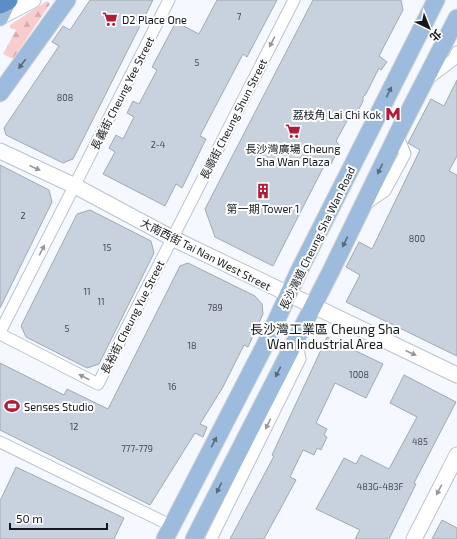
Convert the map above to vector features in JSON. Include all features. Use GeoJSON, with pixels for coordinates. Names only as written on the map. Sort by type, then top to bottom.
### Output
{"type":"FeatureCollection","features":[{"type":"Feature","properties":{"kind":"highway"},"geometry":{"type":"LineString","coordinates":[[0,4],[8,0]]}},
{"type":"Feature","properties":{"kind":"main road"},"geometry":{"type":"LineString","coordinates":[[0,17],[8,0]]}},
{"type":"Feature","properties":{"kind":"main road"},"geometry":{"type":"LineString","coordinates":[[0,93],[67,0]]}},
{"type":"Feature","properties":{"kind":"main road","name":"長沙灣道 Cheung Sha Wan Road"},"geometry":{"type":"LineString","coordinates":[[168,532],[267,341],[288,294],[436,0]]}},
{"type":"Feature","properties":{"kind":"main road"},"geometry":{"type":"LineString","coordinates":[[194,539],[362,207],[397,134],[457,18]]}},
{"type":"Feature","properties":{"kind":"street"},"geometry":{"type":"LineString","coordinates":[[0,17],[33,0]]}},
{"type":"Feature","properties":{"kind":"street","name":"長義街 Cheung Yee Street"},"geometry":{"type":"LineString","coordinates":[[75,186],[169,0]]}},
{"type":"Feature","properties":{"kind":"street","name":"長順街 Cheung Shun Street"},"geometry":{"type":"LineString","coordinates":[[172,238],[294,0]]}},
{"type":"Feature","properties":{"kind":"street"},"geometry":{"type":"LineString","coordinates":[[425,82],[453,60],[457,52]]}},
{"type":"Feature","properties":{"kind":"street","name":"大南西街 Tai Nan West Street"},"geometry":{"type":"LineString","coordinates":[[0,151],[75,186],[172,238],[457,375]]}},
{"type":"Feature","properties":{"kind":"street","name":"長裕街 Cheung Yue Street"},"geometry":{"type":"LineString","coordinates":[[75,186],[0,333],[98,384],[172,238]]}},
{"type":"Feature","properties":{"kind":"street"},"geometry":{"type":"LineString","coordinates":[[211,539],[300,359],[296,338]]}},
{"type":"Feature","properties":{"kind":"street"},"geometry":{"type":"LineString","coordinates":[[0,442],[168,532]]}},
{"type":"Feature","properties":{"kind":"street"},"geometry":{"type":"LineString","coordinates":[[414,539],[457,455]]}},
{"type":"Feature","properties":{"kind":"green space"},"geometry":{"type":"Polygon","coordinates":[[[47,1],[50,4],[13,59],[3,54],[16,30],[10,28],[10,25],[47,1]]]}},
{"type":"Feature","properties":{"kind":"building"},"geometry":{"type":"Polygon","coordinates":[[[90,0],[153,0],[73,159],[63,163],[6,135],[4,128],[59,46],[52,42],[63,26],[70,30],[90,0]]]}},
{"type":"Feature","properties":{"kind":"building"},"geometry":{"type":"Polygon","coordinates":[[[217,0],[277,0],[247,57],[243,54],[200,136],[206,139],[182,188],[176,184],[165,206],[103,174],[115,152],[109,148],[116,135],[123,139],[134,117],[127,113],[133,101],[139,104],[157,70],[152,67],[176,22],[199,34],[217,0]]]}},
{"type":"Feature","properties":{"kind":"building","name":"長沙灣廣場 Cheung Sha Wan Plaza"},"geometry":{"type":"Polygon","coordinates":[[[313,0],[401,0],[403,10],[379,56],[387,62],[381,70],[379,68],[363,97],[363,101],[354,119],[348,119],[336,141],[340,146],[331,164],[325,164],[273,266],[215,237],[205,209],[313,0]]]}},
{"type":"Feature","properties":{"kind":"building"},"geometry":{"type":"Polygon","coordinates":[[[457,80],[457,156],[449,171],[457,175],[457,356],[346,302],[360,275],[346,267],[359,242],[372,249],[420,150],[408,143],[431,99],[444,106],[457,80]]]}},
{"type":"Feature","properties":{"kind":"building"},"geometry":{"type":"Polygon","coordinates":[[[0,165],[49,190],[52,202],[0,308],[0,165]]]}},
{"type":"Feature","properties":{"kind":"building"},"geometry":{"type":"Polygon","coordinates":[[[90,210],[151,241],[154,253],[99,364],[87,368],[26,337],[21,326],[77,214],[90,210]]]}},
{"type":"Feature","properties":{"kind":"building"},"geometry":{"type":"Polygon","coordinates":[[[188,263],[255,296],[262,304],[263,314],[248,347],[244,345],[223,387],[200,424],[207,427],[203,437],[195,433],[150,505],[0,430],[0,363],[64,395],[67,389],[108,409],[180,266],[188,263]]]}},
{"type":"Feature","properties":{"kind":"building"},"geometry":{"type":"Polygon","coordinates":[[[327,337],[383,364],[366,398],[335,383],[316,423],[327,429],[324,435],[327,437],[321,450],[317,448],[314,455],[303,450],[290,477],[296,480],[264,539],[230,539],[274,456],[272,455],[327,337]]]}},
{"type":"Feature","properties":{"kind":"building"},"geometry":{"type":"Polygon","coordinates":[[[404,375],[456,402],[414,483],[416,484],[389,539],[355,539],[360,530],[316,509],[344,458],[356,464],[361,455],[389,469],[417,417],[390,403],[404,375]]]}},
{"type":"Feature","properties":{"kind":"building"},"geometry":{"type":"Polygon","coordinates":[[[16,467],[124,518],[114,539],[0,539],[0,501],[16,467]]]}},
{"type":"Feature","properties":{"kind":"building"},"geometry":{"type":"Polygon","coordinates":[[[442,520],[457,528],[457,539],[432,539],[442,520]]]}},
{"type":"Feature","properties":{"kind":"place","name":"D2 Place One"},"geometry":{"type":"Point","coordinates":[110,19]}},
{"type":"Feature","properties":{"kind":"place","name":"荔枝角 Lai Chi Kok"},"geometry":{"type":"Point","coordinates":[393,114]}},
{"type":"Feature","properties":{"kind":"place","name":"長沙灣廣場 Cheung Sha Wan Plaza"},"geometry":{"type":"Point","coordinates":[293,131]}},
{"type":"Feature","properties":{"kind":"place","name":"第一期 Tower 1"},"geometry":{"type":"Point","coordinates":[263,191]}},
{"type":"Feature","properties":{"kind":"place","name":"Senses Studio"},"geometry":{"type":"Point","coordinates":[12,406]}},
{"type":"Feature","properties":{"kind":"district","name":"長沙灣工業區 Cheung Sha Wan Industrial Area"},"geometry":{"type":"Point","coordinates":[325,336]}}]}
